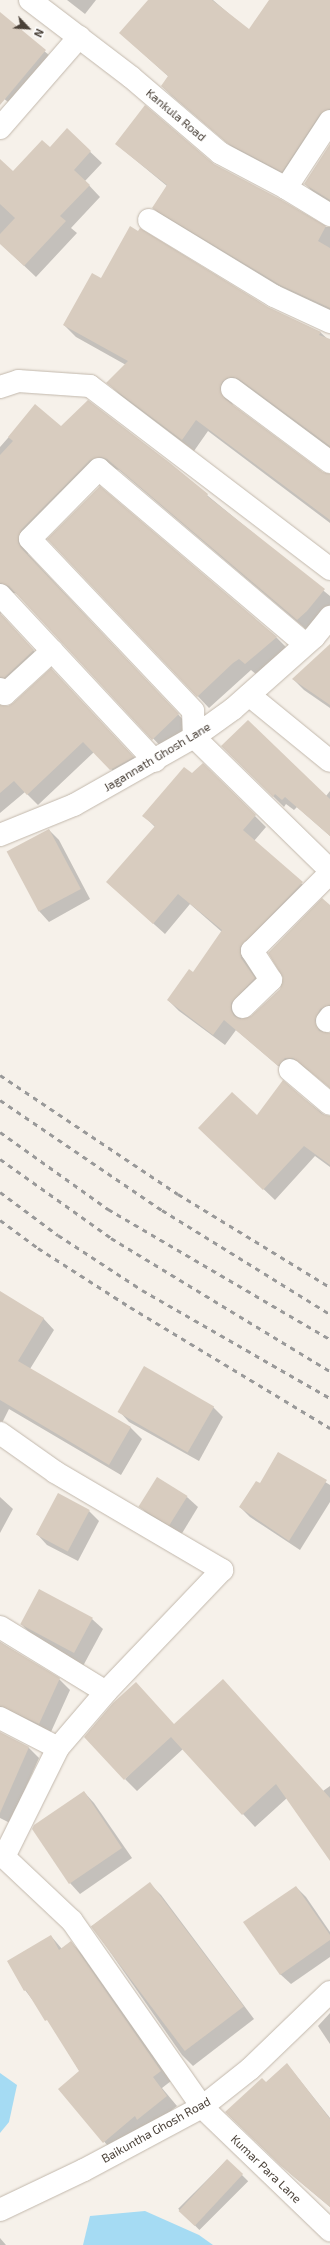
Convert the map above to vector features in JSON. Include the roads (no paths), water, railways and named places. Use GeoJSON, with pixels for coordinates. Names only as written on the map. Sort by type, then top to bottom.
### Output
{"type":"FeatureCollection","features":[{"type":"Feature","properties":{"kind":"street","name":"Kankula Road"},"geometry":{"type":"LineString","coordinates":[[30,0],[131,77],[220,153],[286,188],[330,215]]}},
{"type":"Feature","properties":{"kind":"street"},"geometry":{"type":"LineString","coordinates":[[0,128],[78,37]]}},
{"type":"Feature","properties":{"kind":"street"},"geometry":{"type":"LineString","coordinates":[[286,188],[330,121]]}},
{"type":"Feature","properties":{"kind":"street"},"geometry":{"type":"LineString","coordinates":[[149,220],[274,296],[330,322]]}},
{"type":"Feature","properties":{"kind":"street"},"geometry":{"type":"LineString","coordinates":[[0,387],[18,381],[90,386],[330,569]]}},
{"type":"Feature","properties":{"kind":"street"},"geometry":{"type":"LineString","coordinates":[[232,389],[330,462]]}},
{"type":"Feature","properties":{"kind":"street"},"geometry":{"type":"LineString","coordinates":[[243,1008],[271,980],[252,951],[330,872],[194,737],[193,711],[30,539],[99,469],[305,644]]}},
{"type":"Feature","properties":{"kind":"street"},"geometry":{"type":"LineString","coordinates":[[0,596],[155,761]]}},
{"type":"Feature","properties":{"kind":"street","name":"Jagannath Ghosh Lane"},"geometry":{"type":"LineString","coordinates":[[0,835],[74,805],[155,761],[194,737],[233,709],[249,695],[314,637],[330,617]]}},
{"type":"Feature","properties":{"kind":"street"},"geometry":{"type":"LineString","coordinates":[[0,689],[4,694],[52,651]]}},
{"type":"Feature","properties":{"kind":"street"},"geometry":{"type":"LineString","coordinates":[[249,695],[330,761]]}},
{"type":"Feature","properties":{"kind":"street"},"geometry":{"type":"LineString","coordinates":[[290,1070],[330,1104]]}},
{"type":"Feature","properties":{"kind":"street"},"geometry":{"type":"LineString","coordinates":[[0,1433],[55,1472],[222,1570],[106,1692],[58,1748],[0,1718]]}},
{"type":"Feature","properties":{"kind":"street"},"geometry":{"type":"LineString","coordinates":[[0,1627],[106,1692]]}},
{"type":"Feature","properties":{"kind":"street","name":"Kumar Para Lane"},"geometry":{"type":"LineString","coordinates":[[58,1748],[4,1857],[72,1921],[202,2107],[328,2225]]}},
{"type":"Feature","properties":{"kind":"street","name":"Baikuntha Ghosh Road"},"geometry":{"type":"LineString","coordinates":[[0,2210],[84,2170],[202,2107],[250,2069],[330,1992]]}},
{"type":"Feature","properties":{"kind":"water"},"geometry":{"type":"Polygon","coordinates":[[[0,2073],[17,2085],[9,2122],[0,2133],[0,2073]]]}},
{"type":"Feature","properties":{"kind":"water"},"geometry":{"type":"Polygon","coordinates":[[[145,2211],[199,2235],[213,2245],[83,2245],[90,2216],[145,2211]]]}},
{"type":"Feature","properties":{"kind":"railway"},"geometry":{"type":"LineString","coordinates":[[0,1075],[178,1194],[330,1287]]}},
{"type":"Feature","properties":{"kind":"railway"},"geometry":{"type":"LineString","coordinates":[[0,1100],[162,1210],[330,1314]]}},
{"type":"Feature","properties":{"kind":"railway"},"geometry":{"type":"LineString","coordinates":[[0,1132],[108,1209],[330,1339]]}},
{"type":"Feature","properties":{"kind":"railway"},"geometry":{"type":"LineString","coordinates":[[0,1159],[111,1238],[330,1371]]}},
{"type":"Feature","properties":{"kind":"railway"},"geometry":{"type":"LineString","coordinates":[[0,1192],[58,1235],[142,1290],[330,1398]]}},
{"type":"Feature","properties":{"kind":"railway"},"geometry":{"type":"LineString","coordinates":[[0,1220],[38,1248],[130,1307],[330,1428]]}}]}
